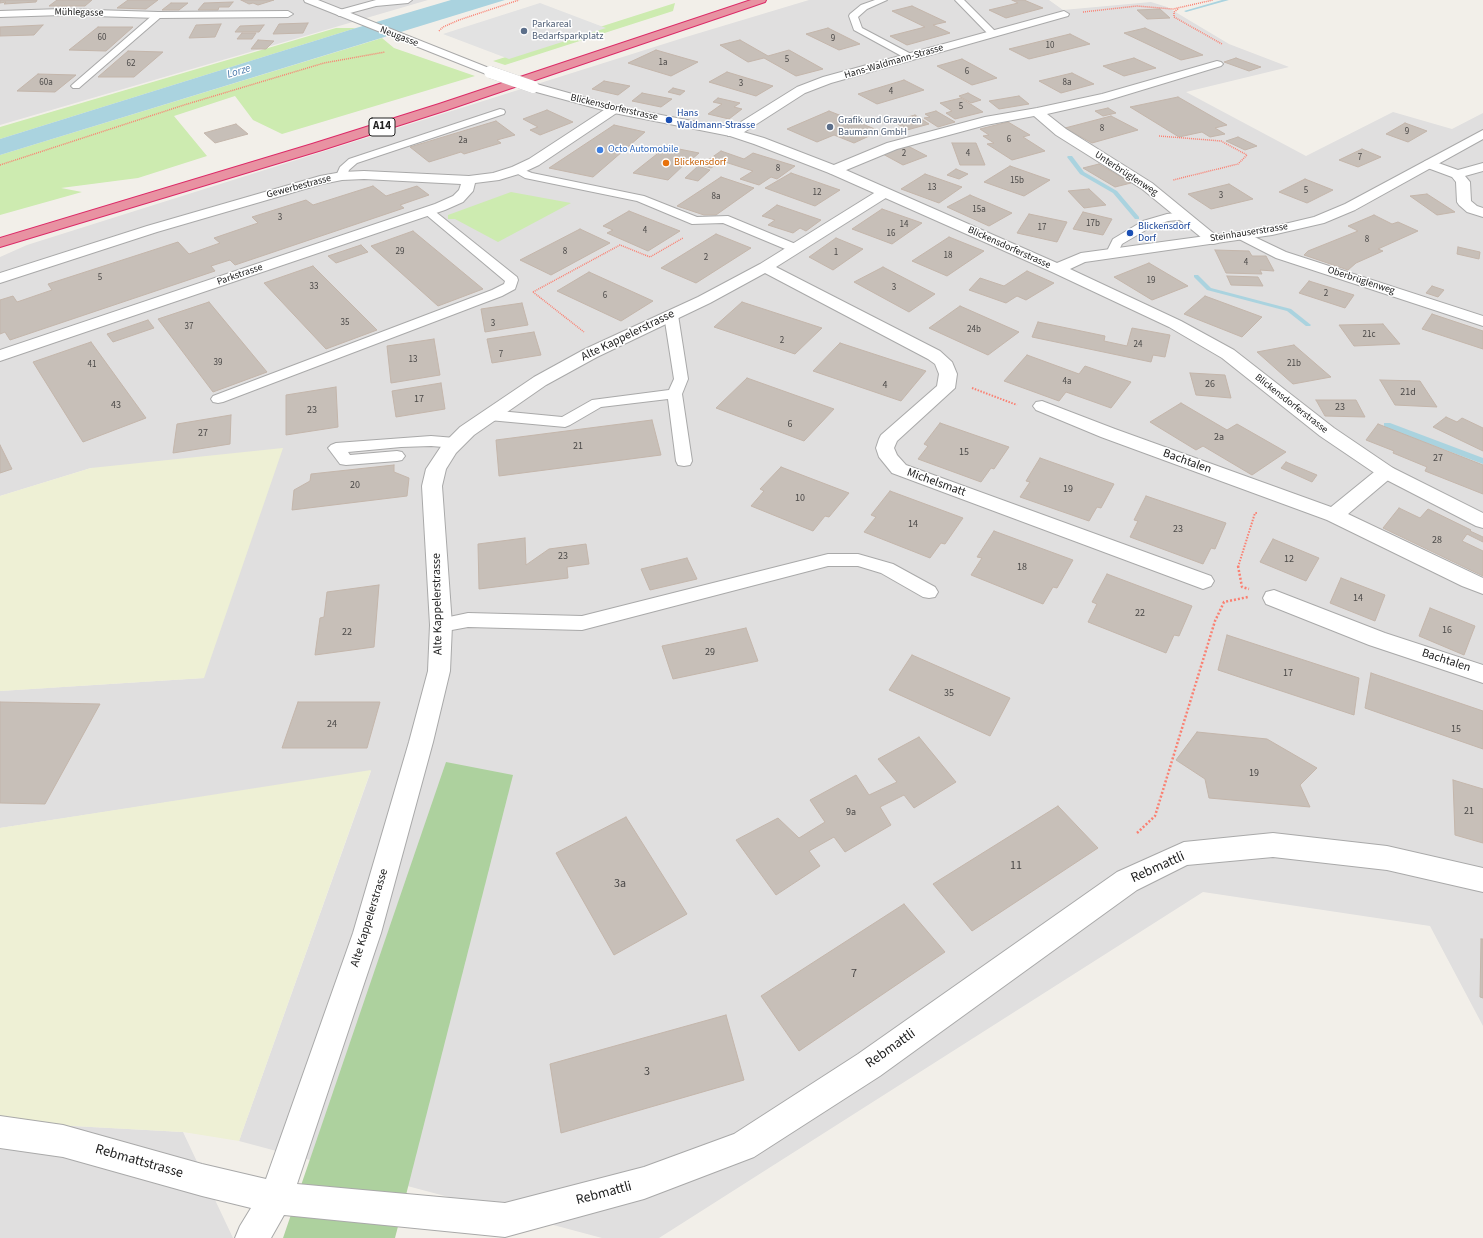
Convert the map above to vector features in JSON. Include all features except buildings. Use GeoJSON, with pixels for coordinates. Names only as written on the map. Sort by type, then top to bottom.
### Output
{"type":"FeatureCollection","features":[{"type":"Feature","properties":{"kind":"highway","name":"A14"},"geometry":{"type":"LineString","coordinates":[[65,210],[454,92],[732,0]]}},
{"type":"Feature","properties":{"kind":"highway","name":"A14"},"geometry":{"type":"LineString","coordinates":[[0,243],[443,108],[761,0]]}},
{"type":"Feature","properties":{"kind":"street","name":"Neugasse"},"geometry":{"type":"LineString","coordinates":[[309,0],[361,22],[490,72]]}},
{"type":"Feature","properties":{"kind":"street","name":"Mühlegasse"},"geometry":{"type":"LineString","coordinates":[[0,14],[62,12],[158,15],[288,14]]}},
{"type":"Feature","properties":{"kind":"street","name":"Hans-Waldmann-Strasse"},"geometry":{"type":"LineString","coordinates":[[733,134],[801,90],[827,80],[1064,14]]}},
{"type":"Feature","properties":{"kind":"street"},"geometry":{"type":"LineString","coordinates":[[834,170],[892,146],[985,121],[1037,112],[1105,97],[1217,64]]}},
{"type":"Feature","properties":{"kind":"street","name":"Blickensdorferstrasse"},"geometry":{"type":"LineString","coordinates":[[490,72],[533,87],[614,109],[733,134],[759,141],[834,170],[1057,269],[1175,324],[1228,354],[1327,432],[1386,472],[1483,521]]}},
{"type":"Feature","properties":{"kind":"street","name":"Gewerbestrasse"},"geometry":{"type":"LineString","coordinates":[[0,278],[160,227],[320,180],[342,176],[364,175],[469,180],[494,177],[518,170],[534,162],[614,109]]}},
{"type":"Feature","properties":{"kind":"street","name":"Unterbrüglenweg"},"geometry":{"type":"LineString","coordinates":[[1037,112],[1061,132],[1147,186],[1213,240]]}},
{"type":"Feature","properties":{"kind":"street","name":"Steinhauserstrasse"},"geometry":{"type":"LineString","coordinates":[[1057,269],[1081,258],[1272,231],[1319,220],[1350,207],[1483,134]]}},
{"type":"Feature","properties":{"kind":"street"},"geometry":{"type":"LineString","coordinates":[[1430,164],[1457,174],[1463,182],[1464,202],[1472,209],[1483,212]]}},
{"type":"Feature","properties":{"kind":"street"},"geometry":{"type":"LineString","coordinates":[[1457,174],[1483,167]]}},
{"type":"Feature","properties":{"kind":"street","name":"Parkstrasse"},"geometry":{"type":"LineString","coordinates":[[0,356],[428,211],[458,199],[466,191],[469,180]]}},
{"type":"Feature","properties":{"kind":"street","name":"Alte Kappelerstrasse"},"geometry":{"type":"LineString","coordinates":[[252,1238],[276,1198],[367,933],[421,742],[437,678],[441,625],[432,486],[436,469],[449,449],[455,443],[489,415],[540,381],[604,347],[704,300],[764,267],[884,193]]}},
{"type":"Feature","properties":{"kind":"street","name":"Oberbrüglenweg"},"geometry":{"type":"LineString","coordinates":[[1242,235],[1260,246],[1281,255],[1483,321]]}},
{"type":"Feature","properties":{"kind":"street","name":"Michelsmatt"},"geometry":{"type":"LineString","coordinates":[[764,267],[934,355],[943,362],[948,374],[946,388],[888,439],[886,448],[888,457],[899,469],[1203,581]]}},
{"type":"Feature","properties":{"kind":"street","name":"Bachtalen"},"geometry":{"type":"LineString","coordinates":[[1042,406],[1108,433],[1334,515],[1483,586]]}},
{"type":"Feature","properties":{"kind":"street"},"geometry":{"type":"LineString","coordinates":[[1334,515],[1386,472]]}},
{"type":"Feature","properties":{"kind":"street","name":"Bachtalen"},"geometry":{"type":"LineString","coordinates":[[1264,594],[1377,638],[1483,674]]}},
{"type":"Feature","properties":{"kind":"street","name":"Rebmattli"},"geometry":{"type":"LineString","coordinates":[[276,1198],[504,1220],[644,1183],[701,1162],[743,1146],[869,1065],[1127,881],[1184,854],[1273,845],[1388,858],[1483,880]]}},
{"type":"Feature","properties":{"kind":"street","name":"Rebmattstrasse"},"geometry":{"type":"LineString","coordinates":[[0,1132],[63,1141],[202,1180],[276,1198]]}},
{"type":"Feature","properties":{"kind":"lane"},"geometry":{"type":"LineString","coordinates":[[339,13],[376,4],[408,0]]}},
{"type":"Feature","properties":{"kind":"lane"},"geometry":{"type":"LineString","coordinates":[[883,0],[864,7],[853,16],[858,30],[910,57]]}},
{"type":"Feature","properties":{"kind":"lane"},"geometry":{"type":"LineString","coordinates":[[959,0],[992,33]]}},
{"type":"Feature","properties":{"kind":"lane"},"geometry":{"type":"LineString","coordinates":[[76,86],[158,15]]}},
{"type":"Feature","properties":{"kind":"lane"},"geometry":{"type":"LineString","coordinates":[[342,176],[344,169],[353,161],[500,112]]}},
{"type":"Feature","properties":{"kind":"lane"},"geometry":{"type":"LineString","coordinates":[[518,170],[529,176],[640,198],[696,222],[724,219],[794,248]]}},
{"type":"Feature","properties":{"kind":"lane"},"geometry":{"type":"LineString","coordinates":[[218,399],[497,293],[510,286],[512,280],[428,211]]}},
{"type":"Feature","properties":{"kind":"lane"},"geometry":{"type":"LineString","coordinates":[[1112,253],[1117,242],[1147,224],[1168,218],[1184,216]]}},
{"type":"Feature","properties":{"kind":"lane"},"geometry":{"type":"LineString","coordinates":[[671,315],[681,379],[674,394],[684,461]]}},
{"type":"Feature","properties":{"kind":"lane"},"geometry":{"type":"LineString","coordinates":[[489,415],[565,422],[597,403],[674,394]]}},
{"type":"Feature","properties":{"kind":"lane"},"geometry":{"type":"LineString","coordinates":[[397,456],[346,460],[336,448],[401,442],[431,441],[455,443]]}},
{"type":"Feature","properties":{"kind":"lane"},"geometry":{"type":"LineString","coordinates":[[441,625],[468,620],[582,623],[828,560],[858,560],[888,568],[929,592]]}},
{"type":"Feature","properties":{"kind":"path"},"geometry":{"type":"LineString","coordinates":[[0,165],[184,105],[324,63],[388,52],[434,37],[443,28],[459,20],[519,0]]}},
{"type":"Feature","properties":{"kind":"path"},"geometry":{"type":"LineString","coordinates":[[1213,0],[1179,9],[1174,12],[1174,17],[1223,45],[1228,51],[1217,64]]}},
{"type":"Feature","properties":{"kind":"path"},"geometry":{"type":"LineString","coordinates":[[1064,14],[1137,6],[1179,9]]}},
{"type":"Feature","properties":{"kind":"path"},"geometry":{"type":"LineString","coordinates":[[1147,186],[1238,164],[1247,155],[1221,141],[1159,136]]}},
{"type":"Feature","properties":{"kind":"path"},"geometry":{"type":"LineString","coordinates":[[604,347],[533,292],[620,245],[650,257],[705,225],[705,221]]}},
{"type":"Feature","properties":{"kind":"path"},"geometry":{"type":"LineString","coordinates":[[1255,513],[1238,566],[1242,587],[1264,594]]}},
{"type":"Feature","properties":{"kind":"path"},"geometry":{"type":"LineString","coordinates":[[1137,833],[1155,816],[1216,620],[1224,602],[1264,594]]}},
{"type":"Feature","properties":{"kind":"shaded area"},"geometry":{"type":"Polygon","coordinates":[[[0,0],[428,0],[0,125],[0,0]]]}},
{"type":"Feature","properties":{"kind":"shaded area"},"geometry":{"type":"Polygon","coordinates":[[[809,0],[1049,0],[1063,10],[1151,2],[1167,7],[1229,44],[1289,67],[1186,92],[1306,156],[1393,112],[1452,129],[1483,113],[1483,1026],[1430,926],[1203,892],[659,1238],[602,1238],[239,1141],[371,771],[0,828],[0,691],[204,678],[91,468],[0,496],[0,257],[27,245],[686,37],[809,0]]]}},
{"type":"Feature","properties":{"kind":"shaded area","name":"Parkareal Bedarfsparkplatz"},"geometry":{"type":"Polygon","coordinates":[[[540,3],[606,28],[509,59],[443,34],[540,3]]]}},
{"type":"Feature","properties":{"kind":"shaded area"},"geometry":{"type":"Polygon","coordinates":[[[0,1122],[183,1132],[233,1238],[0,1238],[0,1122]]]}},
{"type":"Feature","properties":{"kind":"green space"},"geometry":{"type":"Polygon","coordinates":[[[675,3],[673,11],[505,65],[493,61],[675,3]]]}},
{"type":"Feature","properties":{"kind":"green space"},"geometry":{"type":"Polygon","coordinates":[[[336,28],[356,28],[0,139],[0,127],[336,28]]]}},
{"type":"Feature","properties":{"kind":"green space"},"geometry":{"type":"Polygon","coordinates":[[[382,38],[394,48],[475,76],[282,134],[253,120],[235,96],[174,116],[207,156],[138,178],[61,188],[82,192],[0,215],[0,155],[382,38]]]}},
{"type":"Feature","properties":{"kind":"green space"},"geometry":{"type":"Polygon","coordinates":[[[511,192],[571,203],[498,242],[455,219],[448,219],[448,215],[511,192]]]}},
{"type":"Feature","properties":{"kind":"green space"},"geometry":{"type":"Polygon","coordinates":[[[283,448],[204,678],[0,691],[0,496],[91,468],[283,448]]]}},
{"type":"Feature","properties":{"kind":"green space"},"geometry":{"type":"Polygon","coordinates":[[[446,762],[513,775],[395,1238],[283,1238],[446,762]]]}},
{"type":"Feature","properties":{"kind":"green space"},"geometry":{"type":"Polygon","coordinates":[[[371,770],[239,1141],[183,1132],[0,1122],[0,828],[371,770]]]}},
{"type":"Feature","properties":{"kind":"water","name":"Lorze"},"geometry":{"type":"Polygon","coordinates":[[[451,0],[505,0],[0,155],[0,139],[356,28],[451,0]]]}},
{"type":"Feature","properties":{"kind":"waterway"},"geometry":{"type":"LineString","coordinates":[[1186,11],[1227,0]]}},
{"type":"Feature","properties":{"kind":"waterway"},"geometry":{"type":"LineString","coordinates":[[1070,157],[1082,173],[1115,192],[1137,218]]}},
{"type":"Feature","properties":{"kind":"waterway"},"geometry":{"type":"LineString","coordinates":[[1196,276],[1209,289],[1289,310],[1308,325]]}},
{"type":"Feature","properties":{"kind":"waterway"},"geometry":{"type":"LineString","coordinates":[[1387,425],[1483,461]]}},
{"type":"Feature","properties":{"kind":"place","name":"Parkareal Bedarfsparkplatz"},"geometry":{"type":"Point","coordinates":[524,31]}},
{"type":"Feature","properties":{"kind":"place","name":"Hans Waldmann-Strasse"},"geometry":{"type":"Point","coordinates":[669,120]}},
{"type":"Feature","properties":{"kind":"place","name":"Grafik und Gravuren Baumann GmbH"},"geometry":{"type":"Point","coordinates":[830,127]}},
{"type":"Feature","properties":{"kind":"place","name":"Octo Automobile"},"geometry":{"type":"Point","coordinates":[600,150]}},
{"type":"Feature","properties":{"kind":"place","name":"Blickensdorf"},"geometry":{"type":"Point","coordinates":[666,163]}},
{"type":"Feature","properties":{"kind":"place","name":"Blickensdorf Dorf"},"geometry":{"type":"Point","coordinates":[1130,233]}}]}
